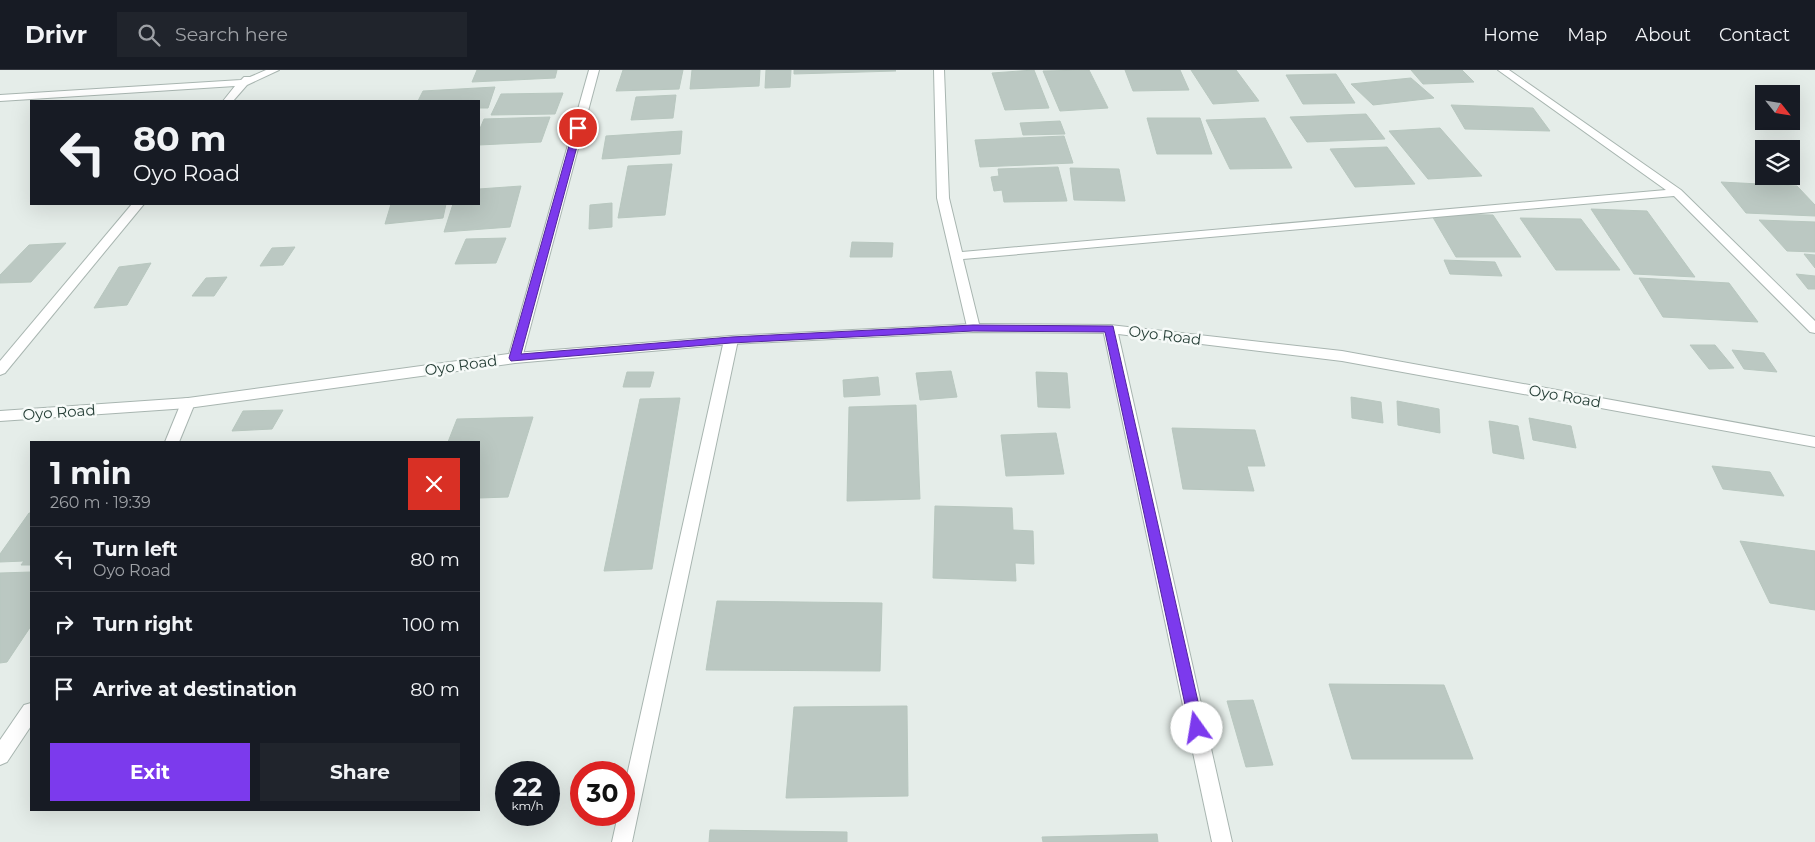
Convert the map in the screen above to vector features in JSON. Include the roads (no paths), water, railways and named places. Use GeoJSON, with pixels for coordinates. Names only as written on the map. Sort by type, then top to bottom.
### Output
{"type":"FeatureCollection","features":[{"type":"Feature","properties":{"kind":"street"},"geometry":{"type":"LineString","coordinates":[[229,100],[254,70]]}},
{"type":"Feature","properties":{"kind":"street"},"geometry":{"type":"LineString","coordinates":[[0,98],[244,83],[274,70]]}},
{"type":"Feature","properties":{"kind":"street"},"geometry":{"type":"LineString","coordinates":[[514,358],[594,70]]}},
{"type":"Feature","properties":{"kind":"street"},"geometry":{"type":"LineString","coordinates":[[939,70],[943,198],[973,328]]}},
{"type":"Feature","properties":{"kind":"street"},"geometry":{"type":"LineString","coordinates":[[1503,70],[1677,192],[1815,329]]}},
{"type":"Feature","properties":{"kind":"street"},"geometry":{"type":"LineString","coordinates":[[956,256],[1677,192]]}},
{"type":"Feature","properties":{"kind":"street"},"geometry":{"type":"LineString","coordinates":[[0,370],[137,205]]}},
{"type":"Feature","properties":{"kind":"street","name":"Oyo Road"},"geometry":{"type":"LineString","coordinates":[[0,416],[188,403],[514,358],[731,340],[973,328],[1110,329],[1342,356],[1815,442]]}},
{"type":"Feature","properties":{"kind":"street"},"geometry":{"type":"LineString","coordinates":[[1110,329],[1222,842]]}},
{"type":"Feature","properties":{"kind":"street"},"geometry":{"type":"LineString","coordinates":[[622,842],[731,340]]}},
{"type":"Feature","properties":{"kind":"street"},"geometry":{"type":"LineString","coordinates":[[172,441],[188,403]]}},
{"type":"Feature","properties":{"kind":"street"},"geometry":{"type":"LineString","coordinates":[[0,756],[30,713]]}}]}
